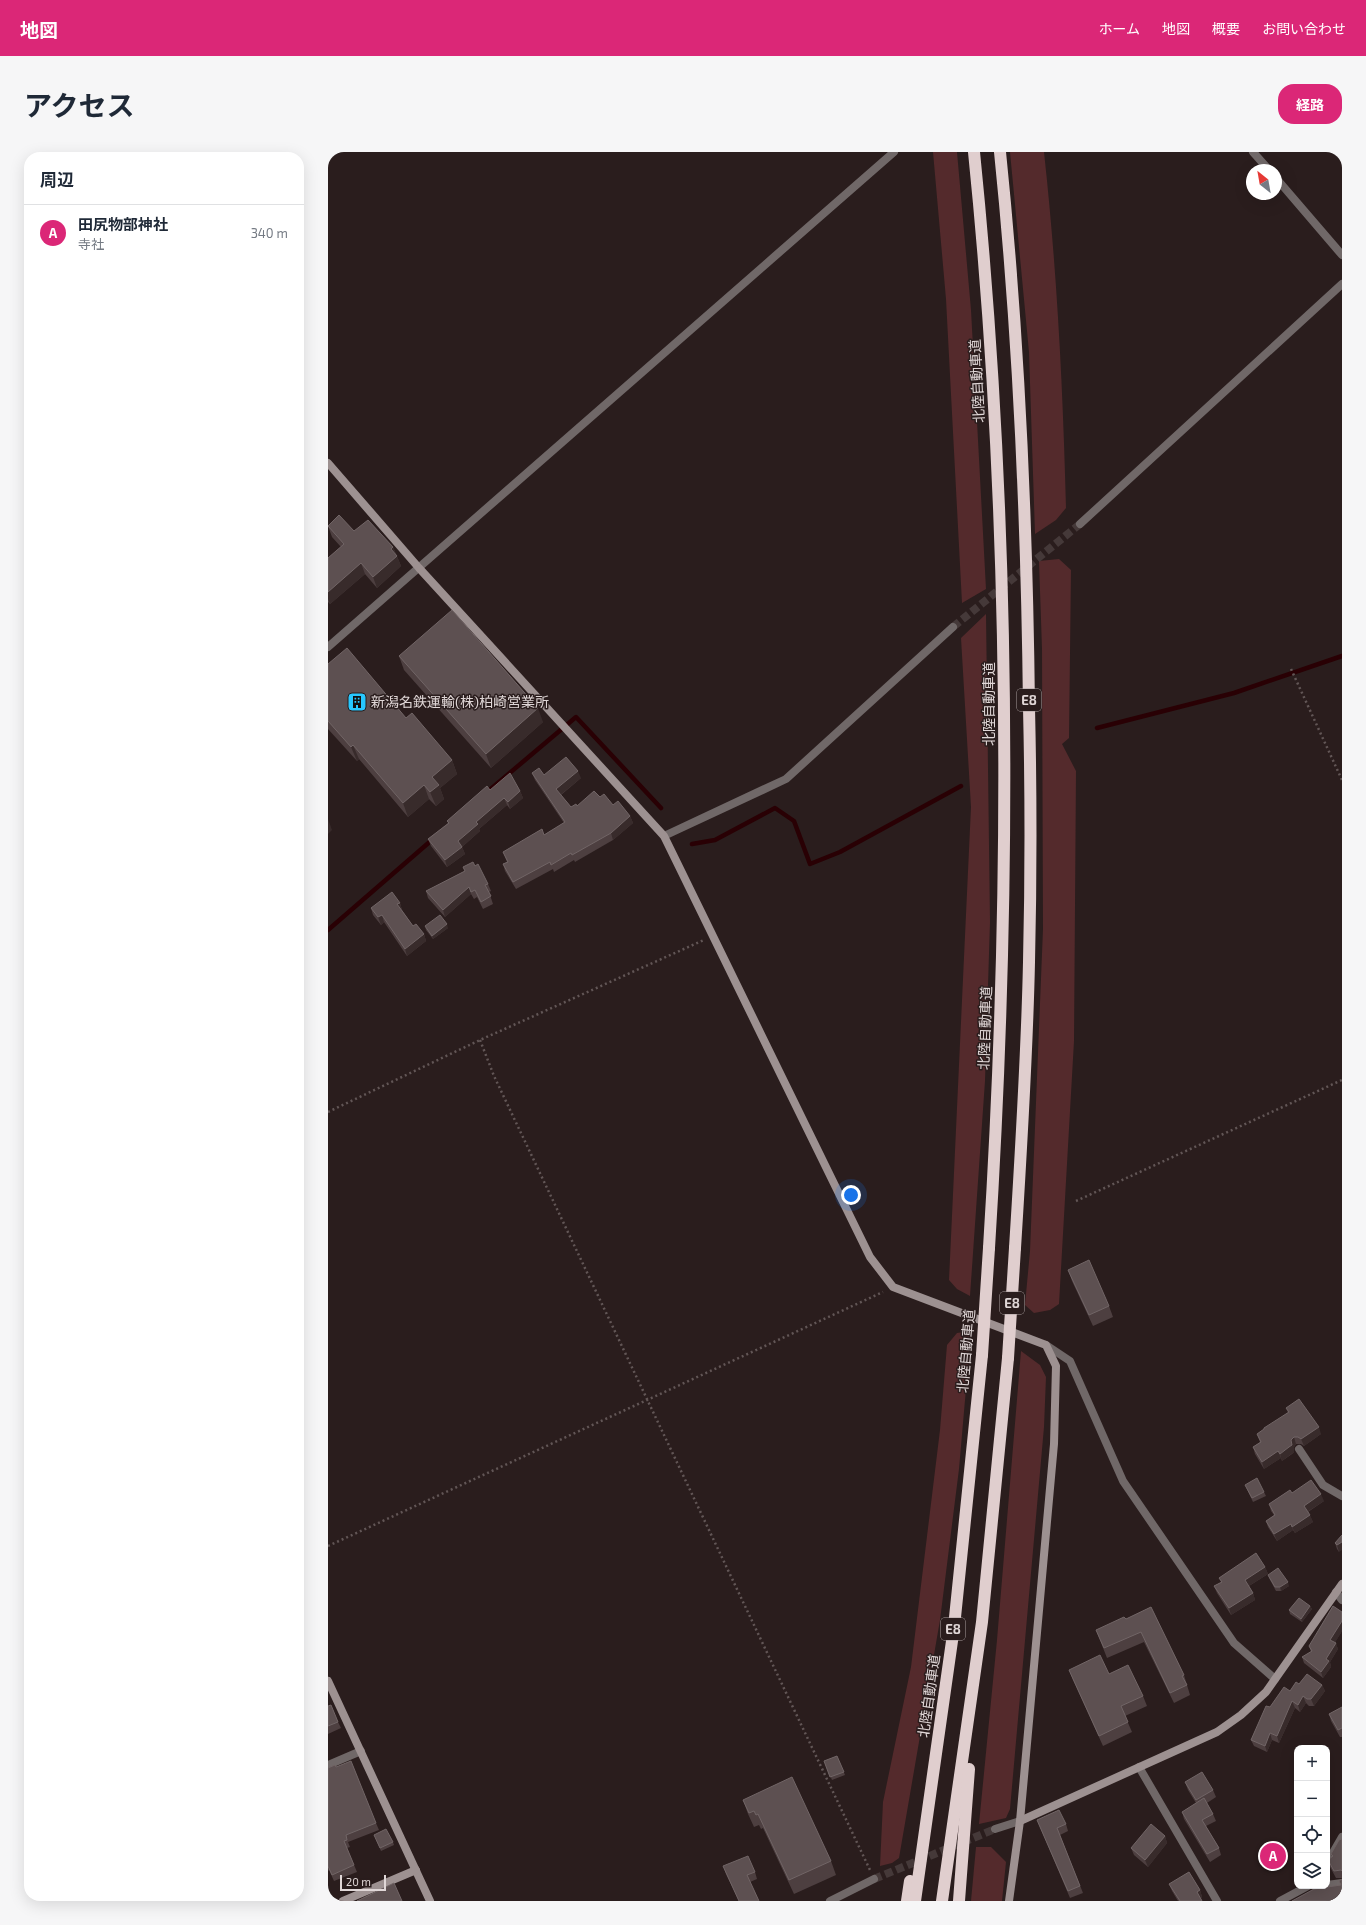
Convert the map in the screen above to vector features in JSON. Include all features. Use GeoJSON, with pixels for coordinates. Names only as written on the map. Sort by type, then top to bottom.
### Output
{"type":"FeatureCollection","features":[{"type":"Feature","properties":{"kind":"highway","name":"北陸自動車道"},"geometry":{"type":"LineString","coordinates":[[915,1901],[955,1620],[982,1355],[998,1106],[1002,969],[1004,662],[998,495],[990,341],[974,152]]}},
{"type":"Feature","properties":{"kind":"highway","name":"E8"},"geometry":{"type":"LineString","coordinates":[[942,1901],[982,1622],[1008,1358],[1029,961],[1031,809],[1025,487],[1000,152]]}},
{"type":"Feature","properties":{"kind":"highway"},"geometry":{"type":"LineString","coordinates":[[959,1901],[982,1622]]}},
{"type":"Feature","properties":{"kind":"highway"},"geometry":{"type":"LineString","coordinates":[[907,1901],[920,1826],[935,1769]]}},
{"type":"Feature","properties":{"kind":"street"},"geometry":{"type":"LineString","coordinates":[[328,647],[894,152]]}},
{"type":"Feature","properties":{"kind":"street"},"geometry":{"type":"LineString","coordinates":[[1253,152],[1264,164]]}},
{"type":"Feature","properties":{"kind":"street"},"geometry":{"type":"LineString","coordinates":[[1282,185],[1342,255]]}},
{"type":"Feature","properties":{"kind":"street"},"geometry":{"type":"LineString","coordinates":[[1080,524],[1342,284]]}},
{"type":"Feature","properties":{"kind":"street"},"geometry":{"type":"LineString","coordinates":[[328,463],[420,568],[664,836],[870,1257],[893,1287],[1046,1345],[1070,1361],[1123,1481],[1234,1643],[1275,1679]]}},
{"type":"Feature","properties":{"kind":"street"},"geometry":{"type":"LineString","coordinates":[[664,836],[786,779],[953,627]]}},
{"type":"Feature","properties":{"kind":"street"},"geometry":{"type":"LineString","coordinates":[[1009,1901],[1020,1821],[1054,1444],[1056,1366],[1046,1345]]}},
{"type":"Feature","properties":{"kind":"street"},"geometry":{"type":"LineString","coordinates":[[1299,1449],[1323,1485],[1342,1496]]}},
{"type":"Feature","properties":{"kind":"street"},"geometry":{"type":"LineString","coordinates":[[995,1829],[1020,1821],[1217,1732],[1241,1715],[1266,1692],[1342,1584]]}},
{"type":"Feature","properties":{"kind":"street"},"geometry":{"type":"LineString","coordinates":[[1336,1592],[1342,1600]]}},
{"type":"Feature","properties":{"kind":"street"},"geometry":{"type":"LineString","coordinates":[[328,1681],[430,1901]]}},
{"type":"Feature","properties":{"kind":"street"},"geometry":{"type":"LineString","coordinates":[[328,1765],[361,1750]]}},
{"type":"Feature","properties":{"kind":"street"},"geometry":{"type":"LineString","coordinates":[[1139,1767],[1217,1901]]}},
{"type":"Feature","properties":{"kind":"street"},"geometry":{"type":"LineString","coordinates":[[1330,1858],[1342,1837]]}},
{"type":"Feature","properties":{"kind":"street"},"geometry":{"type":"LineString","coordinates":[[343,1901],[416,1870]]}},
{"type":"Feature","properties":{"kind":"street"},"geometry":{"type":"LineString","coordinates":[[830,1901],[874,1880]]}},
{"type":"Feature","properties":{"kind":"street"},"geometry":{"type":"LineString","coordinates":[[1330,1885],[1342,1883]]}},
{"type":"Feature","properties":{"kind":"street"},"geometry":{"type":"LineString","coordinates":[[1280,1901],[1303,1889]]}},
{"type":"Feature","properties":{"kind":"path"},"geometry":{"type":"LineString","coordinates":[[1291,669],[1342,780]]}},
{"type":"Feature","properties":{"kind":"path"},"geometry":{"type":"LineString","coordinates":[[328,1112],[480,1040],[714,936]]}},
{"type":"Feature","properties":{"kind":"path"},"geometry":{"type":"LineString","coordinates":[[480,1040],[494,1076],[648,1398],[874,1880]]}},
{"type":"Feature","properties":{"kind":"path"},"geometry":{"type":"LineString","coordinates":[[1076,1201],[1342,1080]]}},
{"type":"Feature","properties":{"kind":"path"},"geometry":{"type":"LineString","coordinates":[[328,1546],[893,1287]]}},
{"type":"Feature","properties":{"kind":"shaded area"},"geometry":{"type":"Polygon","coordinates":[[[933,152],[957,152],[971,310],[986,589],[962,603],[946,299],[933,152]]]}},
{"type":"Feature","properties":{"kind":"shaded area"},"geometry":{"type":"Polygon","coordinates":[[[1010,152],[1044,152],[1056,285],[1066,508],[1056,520],[1035,534],[1029,352],[1010,152]]]}},
{"type":"Feature","properties":{"kind":"shaded area"},"geometry":{"type":"Polygon","coordinates":[[[1059,559],[1071,570],[1069,738],[1062,744],[1076,771],[1074,1041],[1059,1304],[1050,1310],[1034,1313],[1025,1305],[1030,1251],[1043,929],[1042,649],[1039,561],[1059,559]]]}},
{"type":"Feature","properties":{"kind":"shaded area"},"geometry":{"type":"Polygon","coordinates":[[[986,614],[990,922],[985,1081],[970,1296],[957,1289],[949,1280],[971,807],[961,638],[986,614]]]}},
{"type":"Feature","properties":{"kind":"shaded area"},"geometry":{"type":"Polygon","coordinates":[[[971,1331],[959,1469],[940,1620],[899,1858],[892,1863],[880,1866],[883,1802],[911,1667],[940,1430],[947,1345],[957,1333],[971,1331]]]}},
{"type":"Feature","properties":{"kind":"shaded area"},"geometry":{"type":"Polygon","coordinates":[[[1021,1351],[1040,1365],[1046,1377],[1044,1427],[1010,1809],[1006,1818],[979,1824],[997,1640],[1021,1351]]]}},
{"type":"Feature","properties":{"kind":"shaded area"},"geometry":{"type":"Polygon","coordinates":[[[976,1847],[991,1847],[1006,1862],[1002,1901],[971,1901],[976,1847]]]}},
{"type":"Feature","properties":{"kind":"building"},"geometry":{"type":"Polygon","coordinates":[[[339,515],[354,531],[368,520],[393,547],[391,549],[397,556],[373,577],[361,563],[328,592],[328,558],[344,544],[328,526],[339,515]]]}},
{"type":"Feature","properties":{"kind":"building"},"geometry":{"type":"Polygon","coordinates":[[[452,610],[538,708],[486,754],[399,656],[452,610]]]}},
{"type":"Feature","properties":{"kind":"building"},"geometry":{"type":"Polygon","coordinates":[[[347,648],[406,718],[412,713],[452,760],[432,777],[439,785],[430,792],[424,785],[403,803],[353,745],[351,747],[328,721],[328,664],[347,648]]]}},
{"type":"Feature","properties":{"kind":"building"},"geometry":{"type":"Polygon","coordinates":[[[566,757],[578,771],[556,789],[571,807],[576,804],[577,806],[594,791],[600,797],[604,794],[613,805],[618,801],[630,816],[611,833],[572,855],[571,853],[551,865],[550,862],[513,882],[503,864],[508,862],[503,852],[542,829],[544,835],[565,822],[532,773],[539,768],[544,775],[566,757]]]}},
{"type":"Feature","properties":{"kind":"building"},"geometry":{"type":"Polygon","coordinates":[[[510,773],[520,791],[508,802],[504,798],[476,822],[478,824],[458,841],[462,847],[445,860],[428,839],[449,823],[447,821],[487,786],[490,790],[510,773]]]}},
{"type":"Feature","properties":{"kind":"building"},"geometry":{"type":"Polygon","coordinates":[[[473,862],[475,866],[478,864],[488,884],[485,885],[491,896],[481,902],[475,890],[471,892],[469,887],[443,910],[426,891],[465,871],[463,867],[473,862]]]}},
{"type":"Feature","properties":{"kind":"building"},"geometry":{"type":"Polygon","coordinates":[[[392,892],[400,903],[397,904],[413,926],[416,924],[424,934],[405,949],[382,915],[378,917],[371,908],[392,892]]]}},
{"type":"Feature","properties":{"kind":"building"},"geometry":{"type":"Polygon","coordinates":[[[440,915],[447,924],[432,936],[425,926],[440,915]]]}},
{"type":"Feature","properties":{"kind":"building"},"geometry":{"type":"Polygon","coordinates":[[[1089,1260],[1109,1306],[1089,1315],[1068,1270],[1089,1260]]]}},
{"type":"Feature","properties":{"kind":"building"},"geometry":{"type":"Polygon","coordinates":[[[1299,1399],[1319,1427],[1301,1439],[1294,1437],[1291,1440],[1292,1445],[1280,1454],[1278,1451],[1262,1462],[1253,1447],[1261,1442],[1257,1434],[1289,1412],[1286,1408],[1299,1399]]]}},
{"type":"Feature","properties":{"kind":"building"},"geometry":{"type":"Polygon","coordinates":[[[1257,1478],[1264,1492],[1252,1498],[1245,1485],[1257,1478]]]}},
{"type":"Feature","properties":{"kind":"building"},"geometry":{"type":"Polygon","coordinates":[[[1311,1480],[1321,1494],[1304,1506],[1310,1515],[1292,1527],[1291,1524],[1274,1534],[1266,1521],[1275,1515],[1269,1504],[1290,1490],[1292,1493],[1311,1480]]]}},
{"type":"Feature","properties":{"kind":"building"},"geometry":{"type":"Polygon","coordinates":[[[1342,1535],[1342,1542],[1337,1545],[1335,1543],[1342,1535]]]}},
{"type":"Feature","properties":{"kind":"building"},"geometry":{"type":"Polygon","coordinates":[[[1256,1553],[1265,1567],[1245,1580],[1253,1593],[1229,1608],[1214,1586],[1222,1582],[1219,1578],[1256,1553]]]}},
{"type":"Feature","properties":{"kind":"building"},"geometry":{"type":"Polygon","coordinates":[[[1278,1568],[1288,1582],[1280,1587],[1275,1587],[1268,1575],[1278,1568]]]}},
{"type":"Feature","properties":{"kind":"building"},"geometry":{"type":"Polygon","coordinates":[[[1299,1598],[1310,1606],[1301,1619],[1289,1610],[1299,1598]]]}},
{"type":"Feature","properties":{"kind":"building"},"geometry":{"type":"Polygon","coordinates":[[[1333,1606],[1342,1612],[1342,1621],[1330,1640],[1336,1643],[1326,1659],[1329,1661],[1321,1672],[1302,1657],[1312,1651],[1309,1646],[1333,1606]]]}},
{"type":"Feature","properties":{"kind":"building"},"geometry":{"type":"Polygon","coordinates":[[[1151,1607],[1184,1675],[1182,1676],[1187,1685],[1170,1693],[1141,1632],[1104,1648],[1096,1630],[1124,1617],[1126,1619],[1151,1607]]]}},
{"type":"Feature","properties":{"kind":"building"},"geometry":{"type":"Polygon","coordinates":[[[1100,1655],[1109,1674],[1128,1665],[1143,1696],[1121,1706],[1128,1722],[1099,1736],[1069,1670],[1100,1655]]]}},
{"type":"Feature","properties":{"kind":"building"},"geometry":{"type":"Polygon","coordinates":[[[1307,1674],[1322,1685],[1311,1699],[1307,1699],[1303,1696],[1298,1705],[1292,1701],[1277,1736],[1270,1733],[1265,1746],[1251,1740],[1266,1706],[1270,1707],[1284,1687],[1290,1691],[1296,1682],[1299,1684],[1307,1674]]]}},
{"type":"Feature","properties":{"kind":"building"},"geometry":{"type":"Polygon","coordinates":[[[331,1705],[338,1722],[328,1726],[328,1706],[331,1705]]]}},
{"type":"Feature","properties":{"kind":"building"},"geometry":{"type":"Polygon","coordinates":[[[1342,1707],[1342,1728],[1338,1730],[1329,1714],[1342,1707]]]}},
{"type":"Feature","properties":{"kind":"building"},"geometry":{"type":"Polygon","coordinates":[[[837,1756],[844,1772],[830,1777],[824,1761],[837,1756]]]}},
{"type":"Feature","properties":{"kind":"building"},"geometry":{"type":"Polygon","coordinates":[[[351,1761],[376,1823],[346,1835],[347,1840],[344,1841],[354,1865],[332,1875],[328,1866],[328,1768],[335,1765],[336,1767],[351,1761]]]}},
{"type":"Feature","properties":{"kind":"building"},"geometry":{"type":"Polygon","coordinates":[[[1202,1772],[1213,1790],[1196,1800],[1185,1782],[1202,1772]]]}},
{"type":"Feature","properties":{"kind":"building"},"geometry":{"type":"Polygon","coordinates":[[[792,1777],[831,1861],[789,1880],[758,1814],[756,1815],[754,1811],[749,1813],[743,1800],[792,1777]]]}},
{"type":"Feature","properties":{"kind":"building"},"geometry":{"type":"Polygon","coordinates":[[[1204,1798],[1213,1814],[1202,1820],[1219,1848],[1207,1854],[1182,1812],[1204,1798]]]}},
{"type":"Feature","properties":{"kind":"building"},"geometry":{"type":"Polygon","coordinates":[[[1059,1810],[1066,1824],[1057,1828],[1080,1886],[1068,1891],[1037,1820],[1059,1810]]]}},
{"type":"Feature","properties":{"kind":"building"},"geometry":{"type":"Polygon","coordinates":[[[1151,1824],[1165,1836],[1145,1860],[1131,1848],[1151,1824]]]}},
{"type":"Feature","properties":{"kind":"building"},"geometry":{"type":"Polygon","coordinates":[[[386,1829],[393,1842],[380,1848],[374,1835],[386,1829]]]}},
{"type":"Feature","properties":{"kind":"building"},"geometry":{"type":"Polygon","coordinates":[[[1342,1839],[1342,1871],[1334,1871],[1330,1864],[1330,1858],[1333,1856],[1331,1854],[1339,1840],[1342,1839]]]}},
{"type":"Feature","properties":{"kind":"building"},"geometry":{"type":"Polygon","coordinates":[[[748,1856],[755,1872],[747,1875],[759,1901],[739,1901],[723,1866],[748,1856]]]}},
{"type":"Feature","properties":{"kind":"building"},"geometry":{"type":"Polygon","coordinates":[[[1189,1872],[1200,1890],[1197,1892],[1202,1901],[1180,1901],[1169,1884],[1189,1872]]]}},
{"type":"Feature","properties":{"kind":"building"},"geometry":{"type":"Polygon","coordinates":[[[1342,1879],[1342,1901],[1292,1901],[1314,1889],[1330,1889],[1330,1887],[1341,1885],[1339,1881],[1342,1879]]]}},
{"type":"Feature","properties":{"kind":"building"},"geometry":{"type":"Polygon","coordinates":[[[394,1883],[402,1901],[357,1901],[394,1883]]]}},
{"type":"Feature","properties":{"kind":"waterway"},"geometry":{"type":"LineString","coordinates":[[1097,728],[1234,693],[1342,656]]}},
{"type":"Feature","properties":{"kind":"waterway"},"geometry":{"type":"LineString","coordinates":[[486,793],[576,717],[661,808]]}},
{"type":"Feature","properties":{"kind":"waterway"},"geometry":{"type":"LineString","coordinates":[[692,844],[715,840],[775,808],[794,821],[810,864],[840,852],[961,786]]}},
{"type":"Feature","properties":{"kind":"waterway"},"geometry":{"type":"LineString","coordinates":[[328,930],[433,839]]}},
{"type":"Feature","properties":{"kind":"tunnel"},"geometry":{"type":"LineString","coordinates":[[953,627],[1080,524]]}},
{"type":"Feature","properties":{"kind":"tunnel"},"geometry":{"type":"LineString","coordinates":[[874,1879],[995,1829]]}},
{"type":"Feature","properties":{"kind":"place","name":"新潟名鉄運輸(株)柏崎営業所"},"geometry":{"type":"Point","coordinates":[357,702]}},
{"type":"Feature","properties":{"kind":"place","name":"田尻物部神社"},"geometry":{"type":"Point","coordinates":[1273,1856]}}]}
